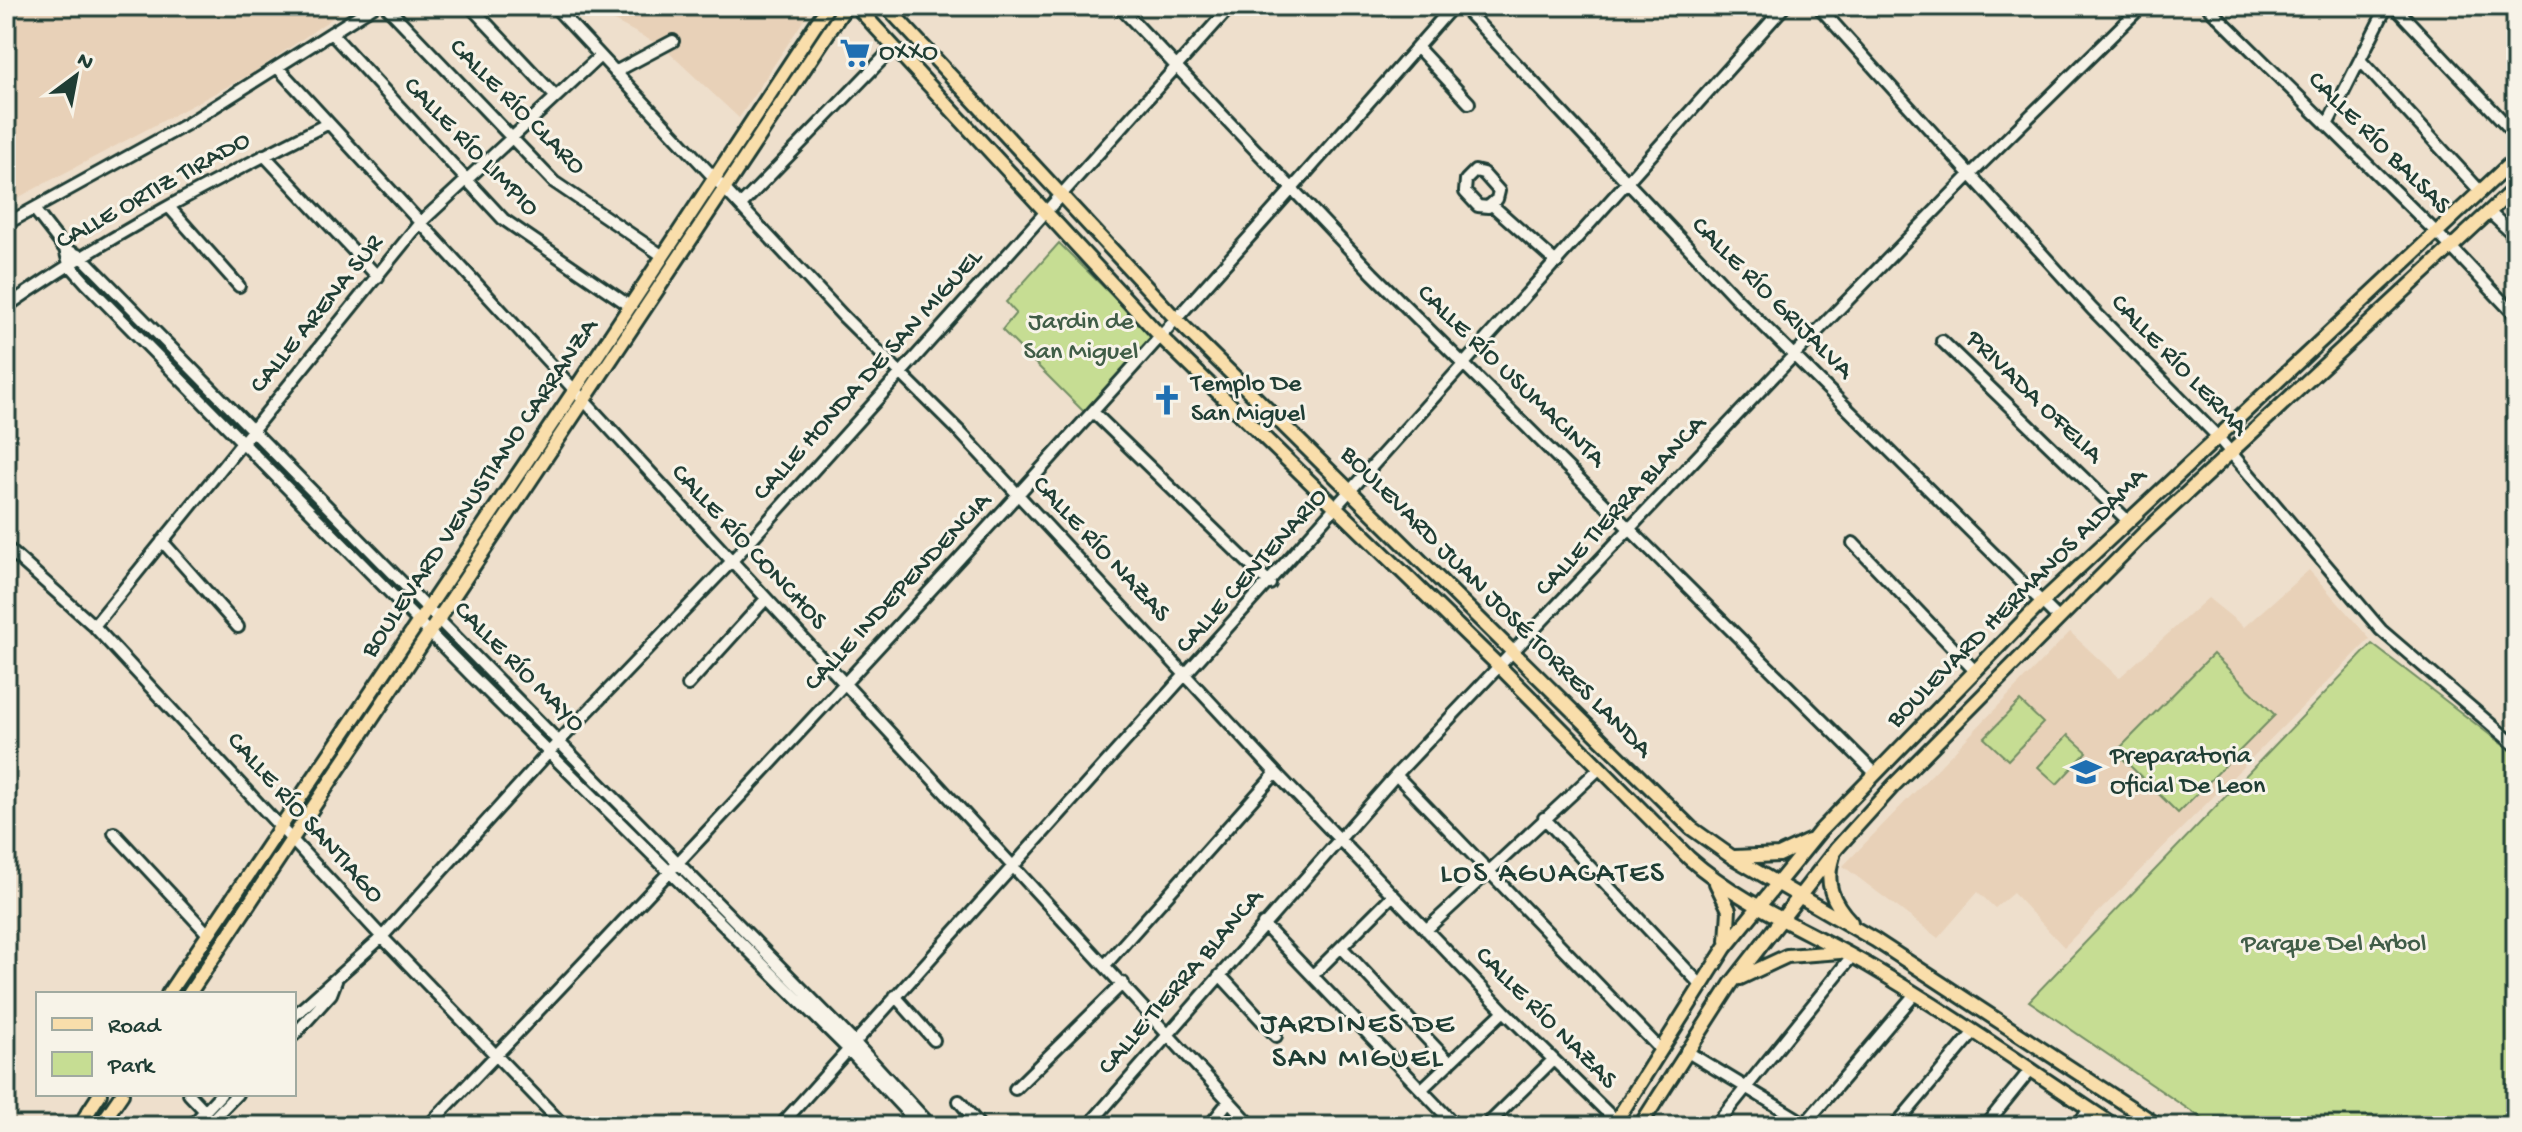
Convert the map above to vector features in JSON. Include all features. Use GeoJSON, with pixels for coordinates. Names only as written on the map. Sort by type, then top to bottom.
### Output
{"type":"FeatureCollection","features":[{"type":"Feature","properties":{"kind":"main road","name":"BOULEVARD VENUSTIANO CARRANZA"},"geometry":{"type":"LineString","coordinates":[[169,992],[574,391],[828,6]]}},
{"type":"Feature","properties":{"kind":"main road","name":"BOULEVARD VENUSTIANO CARRANZA"},"geometry":{"type":"LineString","coordinates":[[190,992],[585,403],[846,6]]}},
{"type":"Feature","properties":{"kind":"main road","name":"BOULEVARD JUAN JOSÉ TORRES LANDA"},"geometry":{"type":"LineString","coordinates":[[856,6],[1162,338],[1712,877],[1780,919],[1848,954],[1915,994],[2115,1126]]}},
{"type":"Feature","properties":{"kind":"main road","name":"BOULEVARD JUAN JOSÉ TORRES LANDA"},"geometry":{"type":"LineString","coordinates":[[886,6],[1176,319],[1691,828],[1732,857],[1866,934],[2159,1126]]}},
{"type":"Feature","properties":{"kind":"main road","name":"BOULEVARD HERMANOS ALDAMA"},"geometry":{"type":"LineString","coordinates":[[1615,1124],[1725,948],[1820,831],[2042,602],[2216,435],[2516,158]]}},
{"type":"Feature","properties":{"kind":"main road","name":"BOULEVARD HERMANOS ALDAMA"},"geometry":{"type":"LineString","coordinates":[[1640,1126],[1731,984],[1837,848],[2057,617],[2516,187]]}},
{"type":"Feature","properties":{"kind":"main road"},"geometry":{"type":"LineString","coordinates":[[1732,857],[1779,855],[1801,845],[1820,831]]}},
{"type":"Feature","properties":{"kind":"main road"},"geometry":{"type":"LineString","coordinates":[[1837,848],[1829,872],[1832,897],[1866,934]]}},
{"type":"Feature","properties":{"kind":"main road"},"geometry":{"type":"LineString","coordinates":[[1712,877],[1729,910],[1730,926],[1725,948]]}},
{"type":"Feature","properties":{"kind":"main road"},"geometry":{"type":"LineString","coordinates":[[1731,984],[1758,967],[1787,956],[1848,954]]}},
{"type":"Feature","properties":{"kind":"main road"},"geometry":{"type":"LineString","coordinates":[[79,1126],[99,1096]]}},
{"type":"Feature","properties":{"kind":"main road"},"geometry":{"type":"LineString","coordinates":[[100,1126],[121,1096]]}},
{"type":"Feature","properties":{"kind":"street"},"geometry":{"type":"LineString","coordinates":[[6,224],[187,124],[374,6]]}},
{"type":"Feature","properties":{"kind":"street","name":"CALLE RÍO CLARO"},"geometry":{"type":"LineString","coordinates":[[386,6],[509,138],[570,194],[663,256]]}},
{"type":"Feature","properties":{"kind":"street"},"geometry":{"type":"LineString","coordinates":[[470,6],[555,96]]}},
{"type":"Feature","properties":{"kind":"street","name":"CALLE RÍO NAZAS"},"geometry":{"type":"LineString","coordinates":[[554,6],[1019,495],[1276,773],[1615,1124]]}},
{"type":"Feature","properties":{"kind":"street","name":"CALLE RÍO USUMACINTA"},"geometry":{"type":"LineString","coordinates":[[1119,6],[1293,191],[1875,773]]}},
{"type":"Feature","properties":{"kind":"street","name":"CALLE HONDA DE SAN MIGUEL"},"geometry":{"type":"LineString","coordinates":[[296,1014],[382,937],[550,751],[731,562],[1231,6]]}},
{"type":"Feature","properties":{"kind":"street","name":"CALLE INDEPENDENCIA"},"geometry":{"type":"LineString","coordinates":[[428,1126],[674,867],[1019,495],[1293,191],[1453,6]]}},
{"type":"Feature","properties":{"kind":"street","name":"CALLE RÍO GRIJALVA"},"geometry":{"type":"LineString","coordinates":[[1462,6],[1734,296],[2057,617]]}},
{"type":"Feature","properties":{"kind":"street","name":"CALLE CENTENARIO"},"geometry":{"type":"LineString","coordinates":[[782,1125],[1012,865],[1188,677],[1785,6]]}},
{"type":"Feature","properties":{"kind":"street","name":"CALLE RÍO LERMA"},"geometry":{"type":"LineString","coordinates":[[1818,6],[2092,309],[2216,435],[2381,630],[2516,746]]}},
{"type":"Feature","properties":{"kind":"street","name":"CALLE TIERRA BLANCA"},"geometry":{"type":"LineString","coordinates":[[1088,1126],[1396,775],[1501,668],[1795,354],[1970,175],[2142,6]]}},
{"type":"Feature","properties":{"kind":"street","name":"CALLE RÍO BALSAS"},"geometry":{"type":"LineString","coordinates":[[2207,6],[2451,247],[2516,316]]}},
{"type":"Feature","properties":{"kind":"street"},"geometry":{"type":"LineString","coordinates":[[2327,125],[2387,6]]}},
{"type":"Feature","properties":{"kind":"street"},"geometry":{"type":"LineString","coordinates":[[2394,6],[2516,135]]}},
{"type":"Feature","properties":{"kind":"street","name":"CALLE RÍO LIMPIO"},"geometry":{"type":"LineString","coordinates":[[331,33],[465,180],[520,233],[630,306]]}},
{"type":"Feature","properties":{"kind":"street"},"geometry":{"type":"LineString","coordinates":[[615,72],[673,41]]}},
{"type":"Feature","properties":{"kind":"street"},"geometry":{"type":"LineString","coordinates":[[741,205],[894,47]]}},
{"type":"Feature","properties":{"kind":"street"},"geometry":{"type":"LineString","coordinates":[[1417,47],[1469,103]]}},
{"type":"Feature","properties":{"kind":"street","name":"CALLE ARENA SUR"},"geometry":{"type":"LineString","coordinates":[[94,626],[419,224],[600,56]]}},
{"type":"Feature","properties":{"kind":"street"},"geometry":{"type":"LineString","coordinates":[[2360,60],[2480,191]]}},
{"type":"Feature","properties":{"kind":"street","name":"CALLE RÍO CONCHOS"},"geometry":{"type":"LineString","coordinates":[[278,68],[1252,1126]]}},
{"type":"Feature","properties":{"kind":"street","name":"CALLE ORTIZ TIRADO"},"geometry":{"type":"LineString","coordinates":[[6,307],[69,264],[264,155],[327,124]]}},
{"type":"Feature","properties":{"kind":"street"},"geometry":{"type":"LineString","coordinates":[[264,155],[378,277]]}},
{"type":"Feature","properties":{"kind":"street"},"geometry":{"type":"LineString","coordinates":[[1492,205],[1557,263]]}},
{"type":"Feature","properties":{"kind":"street"},"geometry":{"type":"LineString","coordinates":[[169,207],[239,286]]}},
{"type":"Feature","properties":{"kind":"street","name":"CALLE RÍO MAYO"},"geometry":{"type":"LineString","coordinates":[[34,209],[65,249],[69,264],[471,675],[674,867],[931,1126]]}},
{"type":"Feature","properties":{"kind":"street"},"geometry":{"type":"LineString","coordinates":[[2489,212],[2516,237]]}},
{"type":"Feature","properties":{"kind":"street","name":"CALLE RÍO MAYO"},"geometry":{"type":"LineString","coordinates":[[65,249],[82,257],[254,429],[481,665],[560,741],[674,867]]}},
{"type":"Feature","properties":{"kind":"street","name":"PRIVADA OFELIA"},"geometry":{"type":"LineString","coordinates":[[1942,341],[2127,520]]}},
{"type":"Feature","properties":{"kind":"street"},"geometry":{"type":"LineString","coordinates":[[1094,413],[1270,584]]}},
{"type":"Feature","properties":{"kind":"street"},"geometry":{"type":"LineString","coordinates":[[162,541],[238,627]]}},
{"type":"Feature","properties":{"kind":"street"},"geometry":{"type":"LineString","coordinates":[[1853,543],[1975,671]]}},
{"type":"Feature","properties":{"kind":"street","name":"CALLE RÍO SANTIAGO"},"geometry":{"type":"LineString","coordinates":[[6,547],[94,626],[382,937],[564,1126]]}},
{"type":"Feature","properties":{"kind":"street"},"geometry":{"type":"LineString","coordinates":[[688,685],[765,600]]}},
{"type":"Feature","properties":{"kind":"street"},"geometry":{"type":"LineString","coordinates":[[471,675],[481,665]]}},
{"type":"Feature","properties":{"kind":"street"},"geometry":{"type":"LineString","coordinates":[[1426,930],[1600,768]]}},
{"type":"Feature","properties":{"kind":"street"},"geometry":{"type":"LineString","coordinates":[[1106,964],[1276,773]]}},
{"type":"Feature","properties":{"kind":"street"},"geometry":{"type":"LineString","coordinates":[[1396,775],[1573,963],[1661,1050]]}},
{"type":"Feature","properties":{"kind":"street"},"geometry":{"type":"LineString","coordinates":[[1544,818],[1700,984]]}},
{"type":"Feature","properties":{"kind":"street"},"geometry":{"type":"LineString","coordinates":[[114,833],[208,934]]}},
{"type":"Feature","properties":{"kind":"street"},"geometry":{"type":"LineString","coordinates":[[1314,974],[1393,895]]}},
{"type":"Feature","properties":{"kind":"street"},"geometry":{"type":"LineString","coordinates":[[1263,924],[1456,1126]]}},
{"type":"Feature","properties":{"kind":"street"},"geometry":{"type":"LineString","coordinates":[[1342,948],[1450,1063]]}},
{"type":"Feature","properties":{"kind":"street"},"geometry":{"type":"LineString","coordinates":[[1715,1126],[1848,954]]}},
{"type":"Feature","properties":{"kind":"street"},"geometry":{"type":"LineString","coordinates":[[1220,975],[1276,1036]]}},
{"type":"Feature","properties":{"kind":"street","name":"CALLE HONDA DE SAN MIGUEL"},"geometry":{"type":"LineString","coordinates":[[296,1033],[331,994],[337,979]]}},
{"type":"Feature","properties":{"kind":"street"},"geometry":{"type":"LineString","coordinates":[[1015,1089],[1123,983]]}},
{"type":"Feature","properties":{"kind":"street"},"geometry":{"type":"LineString","coordinates":[[1686,1051],[1748,1086],[1806,1125],[1915,994]]}},
{"type":"Feature","properties":{"kind":"street"},"geometry":{"type":"LineString","coordinates":[[895,996],[934,1040]]}},
{"type":"Feature","properties":{"kind":"street"},"geometry":{"type":"LineString","coordinates":[[1423,1088],[1504,1011]]}},
{"type":"Feature","properties":{"kind":"street"},"geometry":{"type":"LineString","coordinates":[[1895,1126],[1974,1032]]}},
{"type":"Feature","properties":{"kind":"street","name":"CALLE RÍO MAYO"},"geometry":{"type":"LineString","coordinates":[[851,1045],[920,1126]]}},
{"type":"Feature","properties":{"kind":"street"},"geometry":{"type":"LineString","coordinates":[[1486,1126],[1553,1060]]}},
{"type":"Feature","properties":{"kind":"street"},"geometry":{"type":"LineString","coordinates":[[1985,1126],[2031,1069]]}},
{"type":"Feature","properties":{"kind":"street"},"geometry":{"type":"LineString","coordinates":[[191,1096],[205,1111]]}},
{"type":"Feature","properties":{"kind":"street"},"geometry":{"type":"LineString","coordinates":[[191,1126],[219,1096]]}},
{"type":"Feature","properties":{"kind":"street"},"geometry":{"type":"LineString","coordinates":[[206,1126],[235,1096]]}},
{"type":"Feature","properties":{"kind":"street"},"geometry":{"type":"LineString","coordinates":[[959,1101],[980,1126]]}},
{"type":"Feature","properties":{"kind":"street"},"geometry":{"type":"LineString","coordinates":[[1209,1126],[1229,1101]]}},
{"type":"Feature","properties":{"kind":"street"},"geometry":{"type":"LineString","coordinates":[[2076,1126],[2090,1109]]}},
{"type":"Feature","properties":{"kind":"shaded area"},"geometry":{"type":"Polygon","coordinates":[[[6,6],[350,6],[253,73],[6,204],[6,6]]]}},
{"type":"Feature","properties":{"kind":"shaded area"},"geometry":{"type":"Polygon","coordinates":[[[586,6],[813,6],[739,118],[663,47],[586,6]]]}},
{"type":"Feature","properties":{"kind":"shaded area","name":"Preparatoria Oficial De Leon"},"geometry":{"type":"Polygon","coordinates":[[[2309,570],[2370,639],[2064,947],[2013,893],[1995,908],[1978,892],[1938,938],[1843,866],[2070,632],[2119,678],[2208,598],[2244,627],[2309,570]]]}},
{"type":"Feature","properties":{"kind":"green space","name":"Jardin de San Miguel"},"geometry":{"type":"Polygon","coordinates":[[[1059,243],[1153,336],[1086,414],[1002,330],[1016,313],[1006,302],[1059,243]]]}},
{"type":"Feature","properties":{"kind":"green space","name":"Parque Del Arbol"},"geometry":{"type":"Polygon","coordinates":[[[2372,644],[2516,755],[2516,1126],[2213,1126],[2029,1001],[2372,644]]]}},
{"type":"Feature","properties":{"kind":"green space"},"geometry":{"type":"Polygon","coordinates":[[[2213,654],[2275,715],[2178,813],[2116,752],[2213,654]]]}},
{"type":"Feature","properties":{"kind":"green space"},"geometry":{"type":"Polygon","coordinates":[[[2020,701],[2043,723],[2008,760],[1984,738],[2020,701]]]}},
{"type":"Feature","properties":{"kind":"green space"},"geometry":{"type":"Polygon","coordinates":[[[2068,735],[2087,752],[2057,784],[2038,767],[2068,735]]]}},
{"type":"Feature","properties":{"kind":"place","name":"OXXO"},"geometry":{"type":"Point","coordinates":[855,53]}},
{"type":"Feature","properties":{"kind":"place","name":"Templo De San Miguel"},"geometry":{"type":"Point","coordinates":[1167,400]}},
{"type":"Feature","properties":{"kind":"place","name":"Preparatoria Oficial De Leon"},"geometry":{"type":"Point","coordinates":[2086,772]}},
{"type":"Feature","properties":{"kind":"district","name":"LOS AGUACATES"},"geometry":{"type":"Point","coordinates":[1553,875]}},
{"type":"Feature","properties":{"kind":"district","name":"JARDINES DE SAN MIGUEL"},"geometry":{"type":"Point","coordinates":[1358,1043]}}]}
